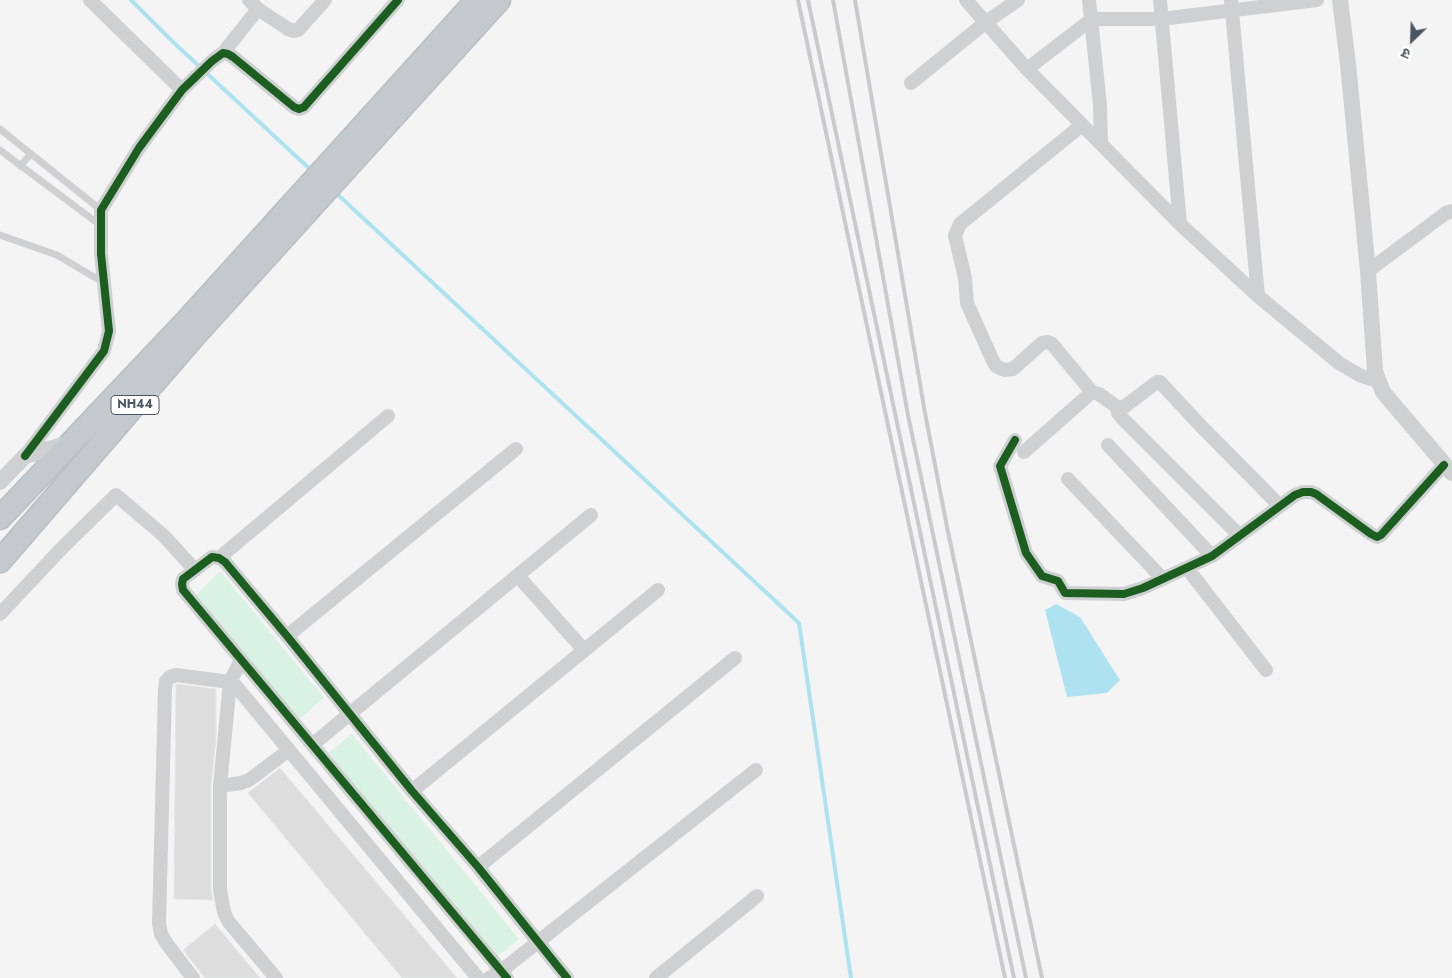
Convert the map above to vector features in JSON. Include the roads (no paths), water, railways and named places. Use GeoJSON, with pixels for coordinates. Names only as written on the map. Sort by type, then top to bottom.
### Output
{"type":"FeatureCollection","features":[{"type":"Feature","properties":{"kind":"highway","name":"NH44"},"geometry":{"type":"LineString","coordinates":[[0,561],[196,334],[267,244],[477,0]]}},
{"type":"Feature","properties":{"kind":"highway","name":"NH44"},"geometry":{"type":"LineString","coordinates":[[0,518],[267,244],[499,0]]}},
{"type":"Feature","properties":{"kind":"street"},"geometry":{"type":"LineString","coordinates":[[90,0],[182,90]]}},
{"type":"Feature","properties":{"kind":"street"},"geometry":{"type":"LineString","coordinates":[[0,482],[24,456],[104,351],[109,331],[100,226],[101,210],[140,148],[182,90],[218,57],[254,4],[288,29],[294,31],[298,30],[325,0]]}},
{"type":"Feature","properties":{"kind":"street"},"geometry":{"type":"LineString","coordinates":[[218,57],[233,56],[294,107],[299,109],[304,107],[398,0]]}},
{"type":"Feature","properties":{"kind":"street"},"geometry":{"type":"LineString","coordinates":[[966,0],[1027,69],[1180,224],[1258,296],[1338,363],[1359,375],[1379,382]]}},
{"type":"Feature","properties":{"kind":"street"},"geometry":{"type":"LineString","coordinates":[[911,83],[986,22],[1018,0]]}},
{"type":"Feature","properties":{"kind":"street"},"geometry":{"type":"LineString","coordinates":[[1089,0],[1100,105],[1100,143]]}},
{"type":"Feature","properties":{"kind":"street"},"geometry":{"type":"LineString","coordinates":[[1160,0],[1180,224]]}},
{"type":"Feature","properties":{"kind":"street"},"geometry":{"type":"LineString","coordinates":[[1027,69],[1092,19],[1161,19],[1232,6],[1316,0]]}},
{"type":"Feature","properties":{"kind":"street"},"geometry":{"type":"LineString","coordinates":[[1015,440],[1000,466],[1026,553],[1042,576],[1058,581],[1065,593],[1124,594],[1143,588],[1212,556],[1295,495],[1310,492],[1377,537],[1448,469],[1383,392],[1375,370],[1368,271],[1340,0]]}},
{"type":"Feature","properties":{"kind":"street"},"geometry":{"type":"LineString","coordinates":[[1232,6],[1258,296]]}},
{"type":"Feature","properties":{"kind":"street"},"geometry":{"type":"LineString","coordinates":[[1082,125],[960,224],[956,236],[965,278],[967,303],[996,366],[1004,370],[1013,369],[1042,343],[1048,342],[1052,344],[1092,392],[1099,394],[1118,407],[1124,407],[1156,382],[1163,384],[1199,424],[1280,506]]}},
{"type":"Feature","properties":{"kind":"street"},"geometry":{"type":"LineString","coordinates":[[1368,271],[1446,213],[1452,212]]}},
{"type":"Feature","properties":{"kind":"street"},"geometry":{"type":"LineString","coordinates":[[1024,452],[1092,392]]}},
{"type":"Feature","properties":{"kind":"street"},"geometry":{"type":"LineString","coordinates":[[1118,407],[1118,412],[1122,418],[1239,536]]}},
{"type":"Feature","properties":{"kind":"street"},"geometry":{"type":"LineString","coordinates":[[219,558],[388,416]]}},
{"type":"Feature","properties":{"kind":"street"},"geometry":{"type":"LineString","coordinates":[[24,456],[73,442]]}},
{"type":"Feature","properties":{"kind":"street"},"geometry":{"type":"LineString","coordinates":[[1108,445],[1212,556]]}},
{"type":"Feature","properties":{"kind":"street"},"geometry":{"type":"LineString","coordinates":[[288,636],[516,449]]}},
{"type":"Feature","properties":{"kind":"street"},"geometry":{"type":"LineString","coordinates":[[1068,479],[1163,579]]}},
{"type":"Feature","properties":{"kind":"street"},"geometry":{"type":"LineString","coordinates":[[0,614],[55,555],[116,495],[164,536],[195,570]]}},
{"type":"Feature","properties":{"kind":"street"},"geometry":{"type":"LineString","coordinates":[[312,745],[591,515]]}},
{"type":"Feature","properties":{"kind":"street"},"geometry":{"type":"LineString","coordinates":[[567,978],[538,942],[478,867],[349,715],[288,636],[224,562],[219,558],[212,557],[183,580],[183,590],[312,745],[499,976],[538,942],[756,770]]}},
{"type":"Feature","properties":{"kind":"street"},"geometry":{"type":"LineString","coordinates":[[1187,568],[1266,670]]}},
{"type":"Feature","properties":{"kind":"street"},"geometry":{"type":"LineString","coordinates":[[518,576],[584,650]]}},
{"type":"Feature","properties":{"kind":"street"},"geometry":{"type":"LineString","coordinates":[[412,791],[658,590]]}},
{"type":"Feature","properties":{"kind":"street"},"geometry":{"type":"LineString","coordinates":[[478,867],[734,658]]}},
{"type":"Feature","properties":{"kind":"street"},"geometry":{"type":"LineString","coordinates":[[242,660],[230,682],[220,786],[220,890],[224,912],[228,921],[276,978]]}},
{"type":"Feature","properties":{"kind":"street"},"geometry":{"type":"LineString","coordinates":[[193,978],[166,944],[159,923],[165,689],[166,681],[176,675],[230,682],[235,685],[478,978]]}},
{"type":"Feature","properties":{"kind":"street"},"geometry":{"type":"LineString","coordinates":[[220,786],[249,780],[289,750]]}},
{"type":"Feature","properties":{"kind":"street"},"geometry":{"type":"LineString","coordinates":[[656,978],[757,896]]}},
{"type":"Feature","properties":{"kind":"lane"},"geometry":{"type":"LineString","coordinates":[[0,129],[101,210]]}},
{"type":"Feature","properties":{"kind":"lane"},"geometry":{"type":"LineString","coordinates":[[0,150],[100,226]]}},
{"type":"Feature","properties":{"kind":"lane"},"geometry":{"type":"LineString","coordinates":[[20,166],[31,154]]}},
{"type":"Feature","properties":{"kind":"lane"},"geometry":{"type":"LineString","coordinates":[[0,235],[57,255],[104,284]]}},
{"type":"Feature","properties":{"kind":"water"},"geometry":{"type":"Polygon","coordinates":[[[1056,604],[1080,617],[1120,680],[1107,693],[1067,697],[1045,610],[1056,604]]]}},
{"type":"Feature","properties":{"kind":"waterway"},"geometry":{"type":"LineString","coordinates":[[131,0],[172,41],[313,172]]}},
{"type":"Feature","properties":{"kind":"waterway"},"geometry":{"type":"LineString","coordinates":[[335,192],[799,623],[851,978]]}},
{"type":"Feature","properties":{"kind":"railway"},"geometry":{"type":"LineString","coordinates":[[798,0],[1005,978]]}},
{"type":"Feature","properties":{"kind":"railway"},"geometry":{"type":"LineString","coordinates":[[808,0],[1014,978]]}},
{"type":"Feature","properties":{"kind":"railway"},"geometry":{"type":"LineString","coordinates":[[833,0],[908,415],[1026,978]]}},
{"type":"Feature","properties":{"kind":"railway"},"geometry":{"type":"LineString","coordinates":[[855,0],[925,413],[947,527],[1042,978]]}}]}
